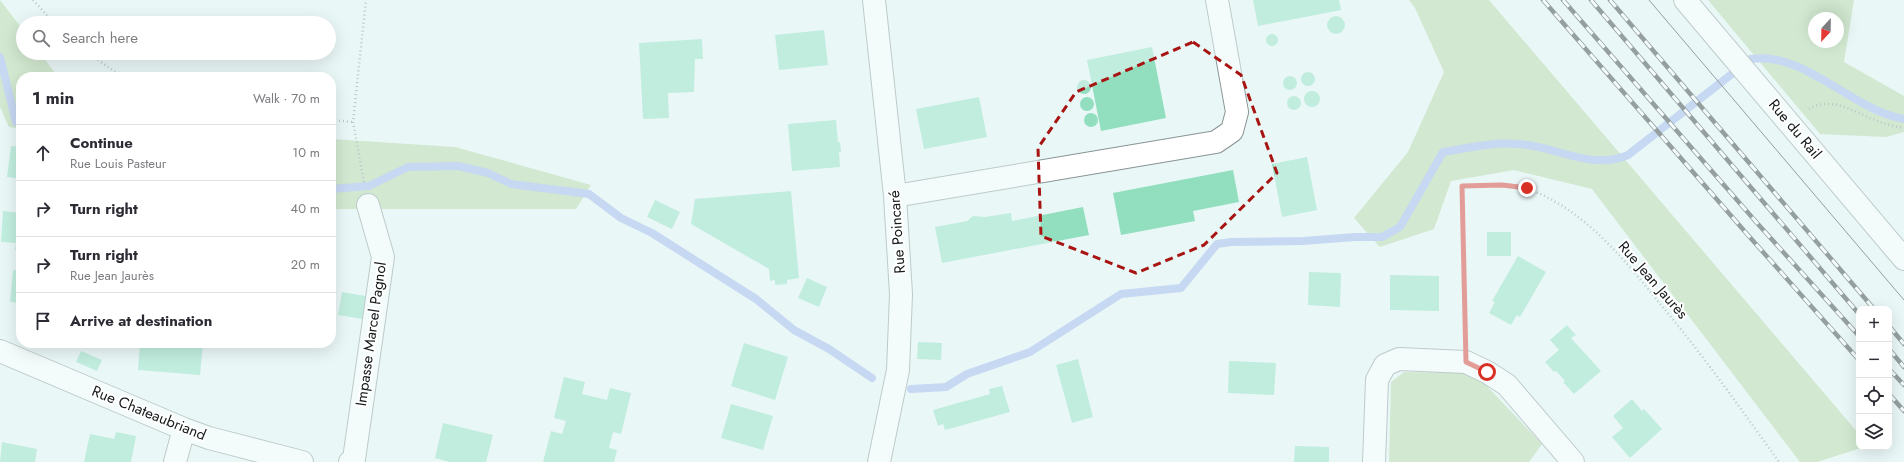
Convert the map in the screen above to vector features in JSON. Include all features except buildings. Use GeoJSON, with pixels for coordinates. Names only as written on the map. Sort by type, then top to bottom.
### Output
{"type":"FeatureCollection","features":[{"type":"Feature","properties":{"kind":"street","name":"Rue Poincaré"},"geometry":{"type":"LineString","coordinates":[[874,0],[895,196],[901,294],[898,370],[879,462]]}},
{"type":"Feature","properties":{"kind":"street"},"geometry":{"type":"LineString","coordinates":[[895,196],[1083,163],[1216,142],[1232,131],[1237,112],[1217,0]]}},
{"type":"Feature","properties":{"kind":"street","name":"Rue du Rail"},"geometry":{"type":"LineString","coordinates":[[1685,0],[1904,259]]}},
{"type":"Feature","properties":{"kind":"street","name":"Impasse Marcel Pagnol"},"geometry":{"type":"LineString","coordinates":[[350,462],[354,459],[383,257],[368,205]]}},
{"type":"Feature","properties":{"kind":"street","name":"Rue Chateaubriand"},"geometry":{"type":"LineString","coordinates":[[0,351],[184,429],[209,438],[302,462]]}},
{"type":"Feature","properties":{"kind":"street"},"geometry":{"type":"LineString","coordinates":[[1374,462],[1377,380],[1385,365],[1399,359],[1466,362],[1487,372],[1507,385],[1573,462]]}},
{"type":"Feature","properties":{"kind":"street"},"geometry":{"type":"LineString","coordinates":[[175,462],[184,429]]}},
{"type":"Feature","properties":{"kind":"path"},"geometry":{"type":"LineString","coordinates":[[33,0],[48,16]]}},
{"type":"Feature","properties":{"kind":"path"},"geometry":{"type":"LineString","coordinates":[[362,171],[353,122],[366,0]]}},
{"type":"Feature","properties":{"kind":"path"},"geometry":{"type":"LineString","coordinates":[[98,60],[116,72]]}},
{"type":"Feature","properties":{"kind":"path"},"geometry":{"type":"LineString","coordinates":[[1788,122],[1815,105],[1840,105],[1882,123],[1904,128]]}},
{"type":"Feature","properties":{"kind":"path"},"geometry":{"type":"LineString","coordinates":[[336,120],[353,122]]}},
{"type":"Feature","properties":{"kind":"path","name":"Rue Jean Jaurès"},"geometry":{"type":"LineString","coordinates":[[1466,362],[1462,186],[1502,185],[1527,188],[1557,203],[1590,227],[1627,263],[1677,324],[1779,462]]}},
{"type":"Feature","properties":{"kind":"highlighted area"},"geometry":{"type":"Polygon","coordinates":[[[1193,42],[1241,75],[1277,173],[1204,245],[1136,273],[1041,236],[1038,148],[1076,92],[1193,42]]]}},
{"type":"Feature","properties":{"kind":"green space"},"geometry":{"type":"Polygon","coordinates":[[[0,0],[16,21],[16,60],[45,60],[54,72],[16,72],[16,128],[9,127],[0,107],[0,0]]]}},
{"type":"Feature","properties":{"kind":"green space"},"geometry":{"type":"Polygon","coordinates":[[[1409,0],[1489,0],[1856,430],[1856,450],[1817,462],[1800,462],[1592,189],[1514,170],[1451,181],[1434,229],[1380,247],[1354,218],[1408,152],[1444,72],[1415,8],[1409,0]]]}},
{"type":"Feature","properties":{"kind":"green space"},"geometry":{"type":"Polygon","coordinates":[[[1708,0],[1854,0],[1844,62],[1904,96],[1904,132],[1886,137],[1820,134],[1708,0]]]}},
{"type":"Feature","properties":{"kind":"green space"},"geometry":{"type":"Polygon","coordinates":[[[336,139],[455,147],[591,185],[576,209],[336,209],[336,139]]]}},
{"type":"Feature","properties":{"kind":"green space"},"geometry":{"type":"Polygon","coordinates":[[[1404,372],[1462,373],[1482,381],[1542,444],[1529,462],[1389,462],[1391,382],[1404,372]]]}},
{"type":"Feature","properties":{"kind":"waterway"},"geometry":{"type":"LineString","coordinates":[[0,57],[16,122]]}},
{"type":"Feature","properties":{"kind":"waterway"},"geometry":{"type":"LineString","coordinates":[[911,389],[946,387],[967,374],[1030,352],[1121,294],[1181,288],[1217,244],[1231,242],[1303,241],[1355,237],[1382,237],[1400,227],[1443,152],[1480,146],[1518,144],[1587,159],[1614,159],[1628,155],[1751,59],[1771,59],[1790,64],[1809,72],[1865,105],[1884,114],[1904,119]]}},
{"type":"Feature","properties":{"kind":"waterway"},"geometry":{"type":"LineString","coordinates":[[336,189],[369,186],[408,167],[458,166],[488,173],[511,184],[589,194],[621,218],[652,233],[756,299],[794,330],[829,349],[872,378]]}},
{"type":"Feature","properties":{"kind":"tram line"},"geometry":{"type":"LineString","coordinates":[[1649,0],[1904,300]]}},
{"type":"Feature","properties":{"kind":"railway"},"geometry":{"type":"LineString","coordinates":[[1543,0],[1856,357]]}},
{"type":"Feature","properties":{"kind":"railway"},"geometry":{"type":"LineString","coordinates":[[1563,0],[1757,223],[1856,333]]}},
{"type":"Feature","properties":{"kind":"railway"},"geometry":{"type":"LineString","coordinates":[[1591,0],[1856,310]]}},
{"type":"Feature","properties":{"kind":"railway"},"geometry":{"type":"LineString","coordinates":[[1610,0],[1871,306]]}},
{"type":"Feature","properties":{"kind":"railway"},"geometry":{"type":"LineString","coordinates":[[1892,330],[1904,344]]}},
{"type":"Feature","properties":{"kind":"railway"},"geometry":{"type":"LineString","coordinates":[[1892,353],[1904,367]]}},
{"type":"Feature","properties":{"kind":"railway"},"geometry":{"type":"LineString","coordinates":[[1892,372],[1904,385]]}},
{"type":"Feature","properties":{"kind":"railway"},"geometry":{"type":"LineString","coordinates":[[1892,397],[1904,411]]}},
{"type":"Feature","properties":{"kind":"route"},"geometry":{"type":"LineString","coordinates":[[1487,372],[1466,362],[1462,186],[1502,185],[1527,188]]}}]}
